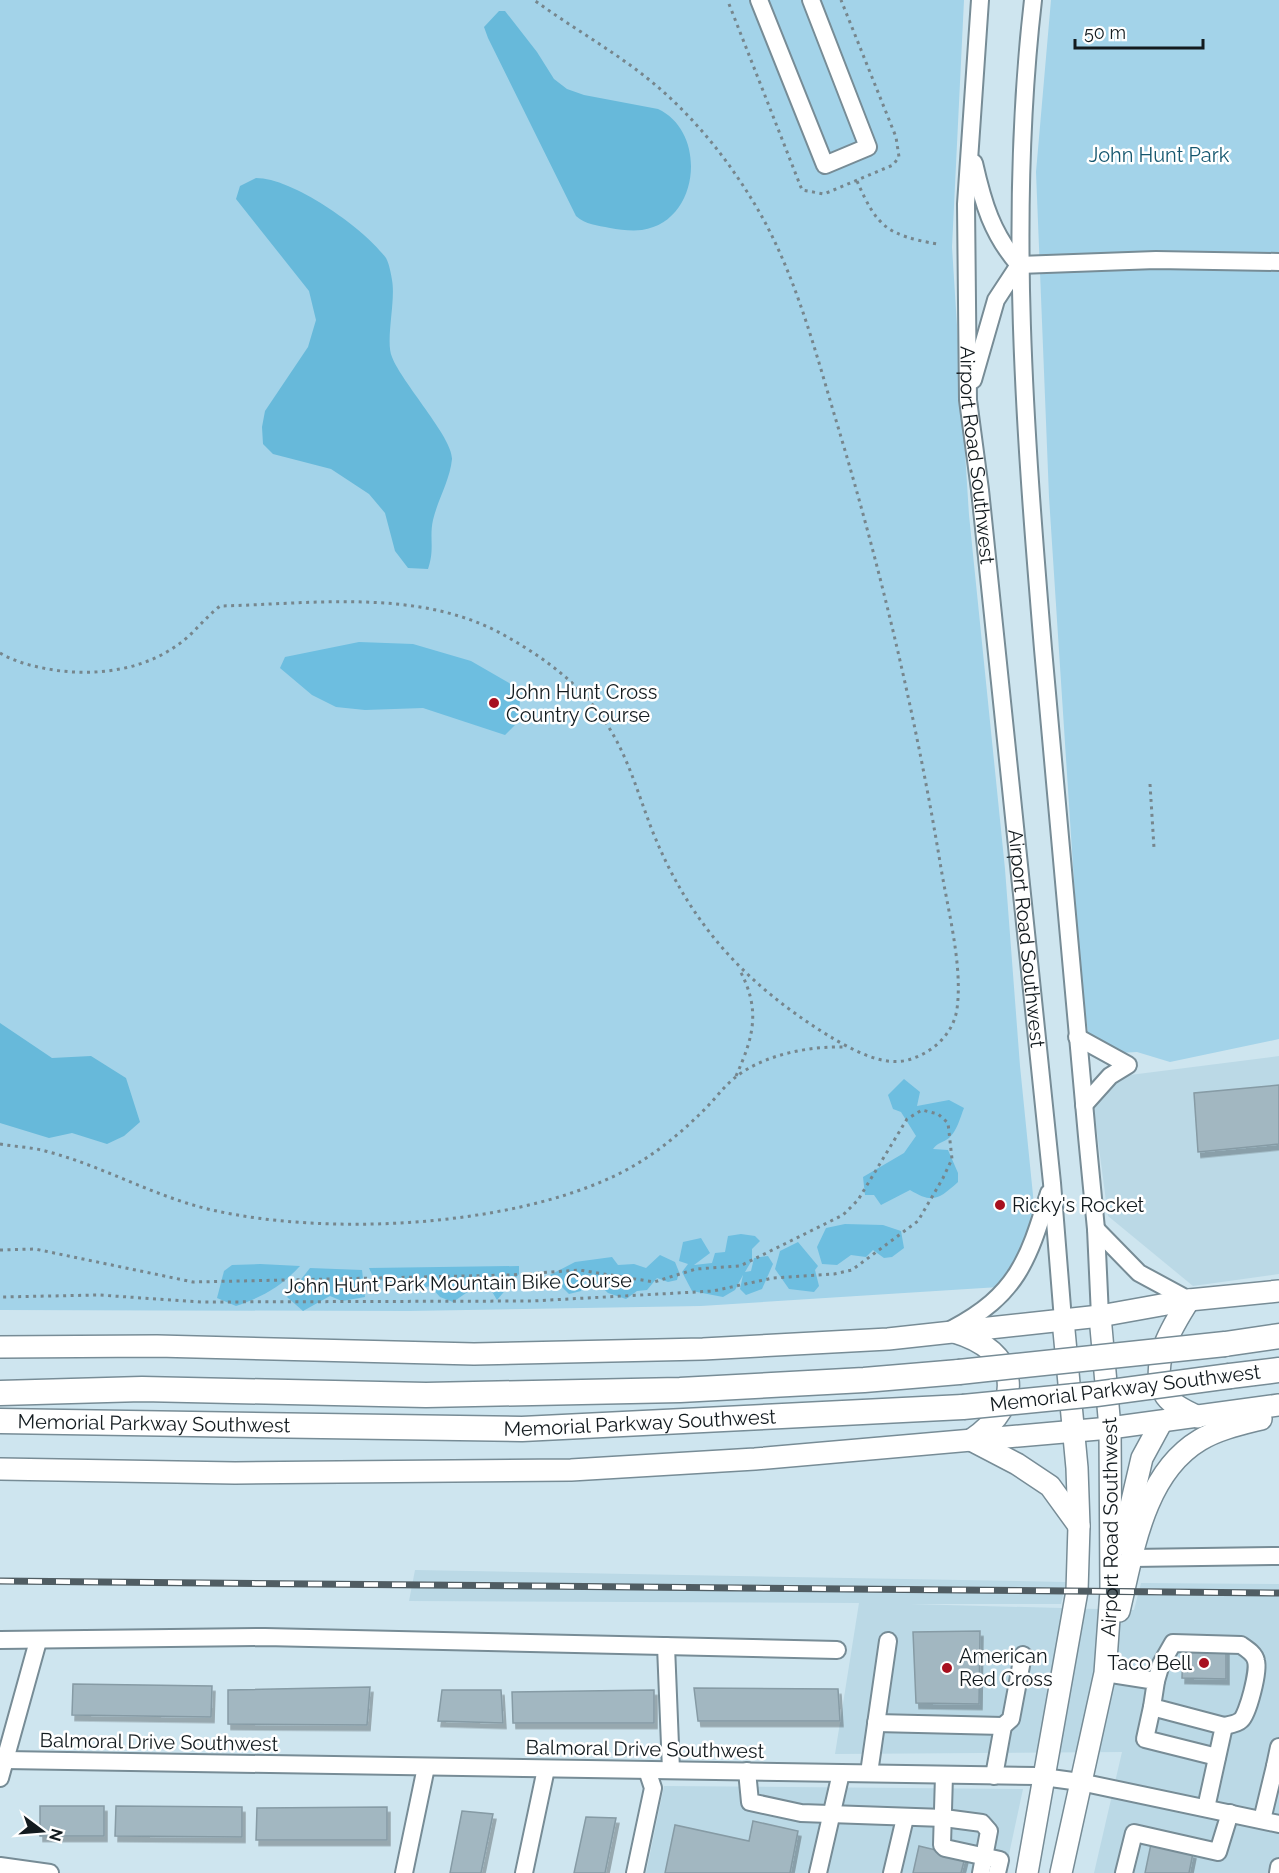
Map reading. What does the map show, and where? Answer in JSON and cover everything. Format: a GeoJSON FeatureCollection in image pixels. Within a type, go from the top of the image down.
{"type":"FeatureCollection","features":[{"type":"Feature","properties":{"kind":"highway","name":"Memorial Parkway Southwest"},"geometry":{"type":"LineString","coordinates":[[0,1393],[142,1389],[426,1395],[634,1391],[864,1380],[959,1372],[1225,1344],[1279,1336]]}},
{"type":"Feature","properties":{"kind":"highway","name":"Memorial Parkway Southwest"},"geometry":{"type":"LineString","coordinates":[[0,1421],[522,1429],[963,1407],[1096,1394],[1279,1370]]}},
{"type":"Feature","properties":{"kind":"highway"},"geometry":{"type":"LineString","coordinates":[[0,1376],[142,1389]]}},
{"type":"Feature","properties":{"kind":"highway"},"geometry":{"type":"LineString","coordinates":[[0,1428],[75,1422]]}},
{"type":"Feature","properties":{"kind":"main road"},"geometry":{"type":"LineString","coordinates":[[0,1347],[157,1346],[474,1354],[703,1349],[888,1339],[1100,1316],[1189,1300],[1279,1291]]}},
{"type":"Feature","properties":{"kind":"main road"},"geometry":{"type":"LineString","coordinates":[[1189,1300],[1172,1328],[1159,1368],[1164,1394],[1177,1406],[1198,1417]]}},
{"type":"Feature","properties":{"kind":"main road","name":"Airport Road Southwest"},"geometry":{"type":"LineString","coordinates":[[1061,1873],[1105,1673],[1111,1591],[1110,1428],[1100,1316]]}},
{"type":"Feature","properties":{"kind":"main road","name":"Airport Road Southwest"},"geometry":{"type":"LineString","coordinates":[[1027,1873],[1077,1591],[1079,1526],[1075,1431],[1063,1320]]}},
{"type":"Feature","properties":{"kind":"main road"},"geometry":{"type":"LineString","coordinates":[[949,1331],[972,1337],[990,1347],[1001,1359],[1007,1377],[1007,1396],[1002,1411],[989,1428],[971,1440]]}},
{"type":"Feature","properties":{"kind":"main road"},"geometry":{"type":"LineString","coordinates":[[0,1469],[235,1473],[512,1472],[755,1459],[1110,1428],[1161,1423],[1279,1405]]}},
{"type":"Feature","properties":{"kind":"main road"},"geometry":{"type":"LineString","coordinates":[[1105,1673],[1141,1525],[1160,1482],[1184,1452],[1200,1439],[1226,1428],[1279,1414]]}},
{"type":"Feature","properties":{"kind":"main road"},"geometry":{"type":"LineString","coordinates":[[1111,1591],[1140,1466],[1148,1443],[1161,1423]]}},
{"type":"Feature","properties":{"kind":"main road"},"geometry":{"type":"LineString","coordinates":[[971,1440],[1017,1464],[1050,1485],[1079,1526]]}},
{"type":"Feature","properties":{"kind":"street"},"geometry":{"type":"LineString","coordinates":[[764,1],[825,165],[868,147],[811,0]]}},
{"type":"Feature","properties":{"kind":"street","name":"Airport Road Southwest"},"geometry":{"type":"LineString","coordinates":[[980,0],[966,204],[968,400],[980,490],[1052,1183],[1063,1320]]}},
{"type":"Feature","properties":{"kind":"street","name":"Airport Road Southwest"},"geometry":{"type":"LineString","coordinates":[[1033,0],[1025,66],[1019,265],[1025,432],[1077,1037],[1096,1229],[1100,1316]]}},
{"type":"Feature","properties":{"kind":"street"},"geometry":{"type":"LineString","coordinates":[[970,142],[986,213],[1006,249],[1019,265]]}},
{"type":"Feature","properties":{"kind":"street"},"geometry":{"type":"LineString","coordinates":[[1019,265],[1156,260],[1279,262]]}},
{"type":"Feature","properties":{"kind":"street"},"geometry":{"type":"LineString","coordinates":[[968,400],[996,300],[1019,265]]}},
{"type":"Feature","properties":{"kind":"street"},"geometry":{"type":"LineString","coordinates":[[1077,1037],[1128,1065],[1110,1076],[1084,1105]]}},
{"type":"Feature","properties":{"kind":"street"},"geometry":{"type":"LineString","coordinates":[[949,1331],[980,1314],[1008,1289],[1026,1261],[1052,1183]]}},
{"type":"Feature","properties":{"kind":"street"},"geometry":{"type":"LineString","coordinates":[[1096,1229],[1139,1273],[1189,1300]]}},
{"type":"Feature","properties":{"kind":"street"},"geometry":{"type":"LineString","coordinates":[[1132,1558],[1279,1556]]}},
{"type":"Feature","properties":{"kind":"street"},"geometry":{"type":"LineString","coordinates":[[0,1640],[265,1638],[837,1650]]}},
{"type":"Feature","properties":{"kind":"street"},"geometry":{"type":"LineString","coordinates":[[0,1778],[38,1641]]}},
{"type":"Feature","properties":{"kind":"street"},"geometry":{"type":"LineString","coordinates":[[869,1773],[888,1641]]}},
{"type":"Feature","properties":{"kind":"street"},"geometry":{"type":"LineString","coordinates":[[1152,1707],[1224,1726],[1239,1722],[1246,1713],[1257,1668],[1256,1659],[1250,1651],[1241,1645],[1173,1643],[1161,1664],[1144,1738],[1217,1757]]}},
{"type":"Feature","properties":{"kind":"street"},"geometry":{"type":"LineString","coordinates":[[666,1646],[671,1770]]}},
{"type":"Feature","properties":{"kind":"street"},"geometry":{"type":"LineString","coordinates":[[994,1776],[1003,1726],[1011,1719],[1023,1655]]}},
{"type":"Feature","properties":{"kind":"street"},"geometry":{"type":"LineString","coordinates":[[1105,1673],[1156,1681]]}},
{"type":"Feature","properties":{"kind":"street"},"geometry":{"type":"LineString","coordinates":[[876,1723],[1003,1726]]}},
{"type":"Feature","properties":{"kind":"street"},"geometry":{"type":"LineString","coordinates":[[1206,1808],[1224,1726]]}},
{"type":"Feature","properties":{"kind":"street"},"geometry":{"type":"LineString","coordinates":[[1271,1822],[1279,1747]]}},
{"type":"Feature","properties":{"kind":"street","name":"Balmoral Drive Southwest"},"geometry":{"type":"LineString","coordinates":[[5,1760],[1044,1777],[1080,1782],[1271,1822]]}},
{"type":"Feature","properties":{"kind":"street"},"geometry":{"type":"LineString","coordinates":[[404,1873],[426,1767]]}},
{"type":"Feature","properties":{"kind":"street"},"geometry":{"type":"LineString","coordinates":[[524,1873],[546,1769]]}},
{"type":"Feature","properties":{"kind":"street"},"geometry":{"type":"LineString","coordinates":[[635,1873],[653,1788],[647,1770]]}},
{"type":"Feature","properties":{"kind":"street"},"geometry":{"type":"LineString","coordinates":[[747,1771],[750,1802],[801,1813],[831,1816],[944,1818],[982,1824],[989,1831],[981,1873]]}},
{"type":"Feature","properties":{"kind":"street"},"geometry":{"type":"LineString","coordinates":[[818,1873],[842,1773]]}},
{"type":"Feature","properties":{"kind":"street"},"geometry":{"type":"LineString","coordinates":[[944,1775],[942,1845],[945,1848],[1000,1860],[997,1873]]}},
{"type":"Feature","properties":{"kind":"street"},"geometry":{"type":"LineString","coordinates":[[1124,1873],[1134,1833],[1218,1852],[1230,1814]]}},
{"type":"Feature","properties":{"kind":"street"},"geometry":{"type":"LineString","coordinates":[[892,1873],[904,1818]]}},
{"type":"Feature","properties":{"kind":"street"},"geometry":{"type":"LineString","coordinates":[[0,1866],[50,1873]]}},
{"type":"Feature","properties":{"kind":"street"},"geometry":{"type":"LineString","coordinates":[[1278,1873],[1279,1867]]}},
{"type":"Feature","properties":{"kind":"path"},"geometry":{"type":"LineString","coordinates":[[534,0],[646,77],[713,144],[740,180],[761,215],[784,264],[815,351],[853,476],[896,643],[928,793],[953,940],[957,1014],[951,1028],[926,1053],[896,1062],[847,1047],[776,1002],[736,965]]}},
{"type":"Feature","properties":{"kind":"path"},"geometry":{"type":"LineString","coordinates":[[729,4],[802,190],[824,194],[893,165],[899,157],[899,147],[841,0]]}},
{"type":"Feature","properties":{"kind":"path"},"geometry":{"type":"LineString","coordinates":[[856,181],[878,222],[909,239],[937,244]]}},
{"type":"Feature","properties":{"kind":"path"},"geometry":{"type":"LineString","coordinates":[[0,653],[40,668],[80,673],[110,673],[137,666],[165,651],[188,636],[220,606],[380,603],[414,606],[476,621],[531,651],[570,680],[591,702],[609,727],[630,767],[667,865],[693,909],[736,965],[748,986],[754,1009],[752,1033],[736,1076]]}},
{"type":"Feature","properties":{"kind":"path"},"geometry":{"type":"LineString","coordinates":[[1150,784],[1154,848]]}},
{"type":"Feature","properties":{"kind":"path"},"geometry":{"type":"LineString","coordinates":[[0,1144],[50,1152],[183,1202],[256,1218],[335,1224],[447,1218],[519,1208],[611,1178],[660,1149],[704,1110],[736,1076],[758,1064],[780,1056],[806,1050],[847,1047]]}},
{"type":"Feature","properties":{"kind":"path","name":"John Hunt Park Mountain Bike Course"},"geometry":{"type":"LineString","coordinates":[[0,1250],[35,1249],[193,1282],[511,1275],[579,1270],[654,1282],[696,1269],[740,1266],[843,1215],[858,1200],[907,1119],[922,1110],[938,1114],[948,1124],[952,1145],[952,1159],[944,1178],[918,1221],[852,1270],[834,1274],[773,1278],[713,1291],[533,1301],[201,1302],[99,1295],[0,1297]]}},
{"type":"Feature","properties":{"kind":"shaded area"},"geometry":{"type":"Polygon","coordinates":[[[499,11],[505,11],[537,52],[554,79],[567,89],[584,95],[658,109],[674,120],[685,136],[690,155],[690,175],[686,194],[676,211],[661,223],[642,230],[622,230],[592,224],[576,216],[488,38],[484,27],[499,11]]]}},
{"type":"Feature","properties":{"kind":"shaded area"},"geometry":{"type":"Polygon","coordinates":[[[256,178],[271,180],[308,195],[362,233],[387,260],[393,289],[390,341],[392,357],[397,368],[436,424],[450,450],[452,459],[433,520],[428,569],[408,568],[395,551],[385,513],[369,494],[331,469],[273,454],[263,444],[262,427],[265,411],[308,347],[316,320],[309,291],[236,199],[240,186],[256,178]]]}},
{"type":"Feature","properties":{"kind":"shaded area"},"geometry":{"type":"Polygon","coordinates":[[[359,642],[413,644],[471,661],[521,690],[518,722],[505,735],[423,708],[365,710],[336,707],[312,695],[280,668],[285,657],[359,642]]]}},
{"type":"Feature","properties":{"kind":"shaded area"},"geometry":{"type":"Polygon","coordinates":[[[0,1023],[52,1058],[91,1056],[126,1078],[140,1122],[124,1136],[107,1144],[72,1133],[49,1138],[0,1123],[0,1023]]]}},
{"type":"Feature","properties":{"kind":"shaded area"},"geometry":{"type":"Polygon","coordinates":[[[1279,1056],[1279,1274],[1193,1286],[1108,1216],[1094,1110],[1101,1089],[1122,1076],[1279,1056]]]}},
{"type":"Feature","properties":{"kind":"shaded area"},"geometry":{"type":"Polygon","coordinates":[[[904,1079],[920,1092],[917,1106],[949,1100],[964,1108],[952,1135],[933,1149],[948,1150],[958,1173],[958,1182],[936,1198],[925,1197],[910,1190],[881,1205],[874,1195],[865,1195],[863,1177],[904,1153],[916,1136],[901,1112],[893,1109],[888,1095],[904,1079]]]}},
{"type":"Feature","properties":{"kind":"shaded area"},"geometry":{"type":"Polygon","coordinates":[[[845,1224],[883,1225],[901,1231],[904,1248],[892,1257],[884,1258],[873,1250],[866,1257],[851,1255],[837,1265],[822,1264],[817,1247],[826,1228],[845,1224]]]}},
{"type":"Feature","properties":{"kind":"shaded area"},"geometry":{"type":"Polygon","coordinates":[[[741,1234],[755,1236],[760,1241],[752,1249],[752,1260],[745,1272],[751,1271],[754,1258],[768,1256],[773,1264],[762,1289],[746,1295],[740,1289],[743,1275],[735,1290],[723,1297],[692,1291],[682,1272],[688,1264],[679,1261],[683,1242],[701,1238],[710,1253],[694,1265],[712,1263],[715,1253],[725,1252],[728,1236],[741,1234]]]}},
{"type":"Feature","properties":{"kind":"shaded area"},"geometry":{"type":"Polygon","coordinates":[[[798,1242],[818,1266],[815,1270],[819,1286],[814,1292],[789,1289],[775,1269],[780,1251],[798,1242]]]}},
{"type":"Feature","properties":{"kind":"shaded area"},"geometry":{"type":"Polygon","coordinates":[[[660,1255],[675,1262],[679,1272],[677,1280],[668,1282],[657,1278],[647,1290],[637,1291],[626,1299],[608,1293],[589,1275],[581,1291],[569,1294],[550,1275],[575,1262],[612,1257],[618,1265],[634,1264],[646,1268],[660,1255]]]}},
{"type":"Feature","properties":{"kind":"shaded area"},"geometry":{"type":"Polygon","coordinates":[[[232,1265],[300,1266],[278,1286],[245,1303],[236,1306],[217,1298],[224,1271],[232,1265]]]}},
{"type":"Feature","properties":{"kind":"shaded area"},"geometry":{"type":"Polygon","coordinates":[[[519,1266],[519,1274],[497,1300],[491,1290],[469,1291],[453,1302],[440,1297],[430,1286],[409,1293],[390,1282],[374,1279],[369,1268],[519,1266]]]}},
{"type":"Feature","properties":{"kind":"shaded area"},"geometry":{"type":"Polygon","coordinates":[[[310,1268],[362,1270],[365,1297],[342,1301],[330,1296],[303,1311],[287,1297],[310,1268]]]}},
{"type":"Feature","properties":{"kind":"shaded area"},"geometry":{"type":"Polygon","coordinates":[[[415,1570],[1066,1582],[1061,1604],[910,1604],[1134,1610],[1141,1583],[1279,1584],[1279,1873],[1094,1873],[1122,1752],[835,1754],[859,1603],[409,1601],[415,1570]]]}},
{"type":"Feature","properties":{"kind":"shaded area"},"geometry":{"type":"Polygon","coordinates":[[[664,1786],[1023,1789],[1005,1873],[646,1873],[664,1786]]]}},
{"type":"Feature","properties":{"kind":"green space","name":"John Hunt Cross Country Course"},"geometry":{"type":"Polygon","coordinates":[[[0,0],[964,0],[952,247],[969,515],[1005,869],[1020,1066],[1034,1205],[1031,1228],[1023,1249],[999,1287],[701,1306],[409,1311],[0,1310],[0,0]]]}},
{"type":"Feature","properties":{"kind":"green space","name":"John Hunt Park"},"geometry":{"type":"Polygon","coordinates":[[[1051,0],[1279,0],[1279,1039],[1170,1062],[1137,1052],[1118,1053],[1100,1047],[1088,1032],[1080,974],[1049,497],[1036,172],[1051,0]]]}},
{"type":"Feature","properties":{"kind":"building"},"geometry":{"type":"Polygon","coordinates":[[[1279,1085],[1279,1144],[1198,1152],[1194,1093],[1279,1085]]]}},
{"type":"Feature","properties":{"kind":"building","name":"American Red Cross"},"geometry":{"type":"Polygon","coordinates":[[[980,1631],[979,1704],[916,1703],[913,1632],[980,1631]]]}},
{"type":"Feature","properties":{"kind":"building","name":"Taco Bell"},"geometry":{"type":"Polygon","coordinates":[[[1183,1648],[1226,1648],[1226,1679],[1182,1678],[1183,1648]]]}},
{"type":"Feature","properties":{"kind":"building"},"geometry":{"type":"Polygon","coordinates":[[[73,1684],[212,1686],[211,1717],[72,1715],[73,1684]]]}},
{"type":"Feature","properties":{"kind":"building"},"geometry":{"type":"Polygon","coordinates":[[[370,1687],[367,1725],[228,1724],[228,1690],[370,1687]]]}},
{"type":"Feature","properties":{"kind":"building"},"geometry":{"type":"Polygon","coordinates":[[[694,1688],[838,1689],[840,1721],[698,1721],[694,1688]]]}},
{"type":"Feature","properties":{"kind":"building"},"geometry":{"type":"Polygon","coordinates":[[[442,1690],[501,1690],[503,1723],[438,1721],[442,1690]]]}},
{"type":"Feature","properties":{"kind":"building"},"geometry":{"type":"Polygon","coordinates":[[[654,1690],[654,1723],[513,1723],[512,1692],[654,1690]]]}},
{"type":"Feature","properties":{"kind":"building"},"geometry":{"type":"Polygon","coordinates":[[[40,1806],[104,1806],[104,1836],[40,1836],[40,1806]]]}},
{"type":"Feature","properties":{"kind":"building"},"geometry":{"type":"Polygon","coordinates":[[[116,1806],[242,1807],[242,1837],[115,1836],[116,1806]]]}},
{"type":"Feature","properties":{"kind":"building"},"geometry":{"type":"Polygon","coordinates":[[[387,1807],[387,1840],[256,1840],[257,1808],[387,1807]]]}},
{"type":"Feature","properties":{"kind":"building"},"geometry":{"type":"Polygon","coordinates":[[[462,1811],[493,1814],[481,1873],[450,1873],[462,1811]]]}},
{"type":"Feature","properties":{"kind":"building"},"geometry":{"type":"Polygon","coordinates":[[[586,1817],[616,1818],[605,1873],[574,1873],[586,1817]]]}},
{"type":"Feature","properties":{"kind":"building"},"geometry":{"type":"Polygon","coordinates":[[[753,1821],[798,1831],[790,1873],[665,1873],[675,1825],[749,1841],[753,1821]]]}},
{"type":"Feature","properties":{"kind":"building"},"geometry":{"type":"Polygon","coordinates":[[[1151,1844],[1193,1853],[1189,1873],[1145,1873],[1151,1844]]]}},
{"type":"Feature","properties":{"kind":"building"},"geometry":{"type":"Polygon","coordinates":[[[919,1846],[965,1857],[961,1873],[913,1873],[919,1846]]]}},
{"type":"Feature","properties":{"kind":"railway"},"geometry":{"type":"LineString","coordinates":[[0,1581],[1279,1593]]}},
{"type":"Feature","properties":{"kind":"place","name":"John Hunt Cross Country Course"},"geometry":{"type":"Point","coordinates":[494,703]}},
{"type":"Feature","properties":{"kind":"place","name":"Ricky's Rocket"},"geometry":{"type":"Point","coordinates":[1000,1205]}},
{"type":"Feature","properties":{"kind":"place","name":"Taco Bell"},"geometry":{"type":"Point","coordinates":[1204,1663]}},
{"type":"Feature","properties":{"kind":"place","name":"American Red Cross"},"geometry":{"type":"Point","coordinates":[947,1668]}}]}
